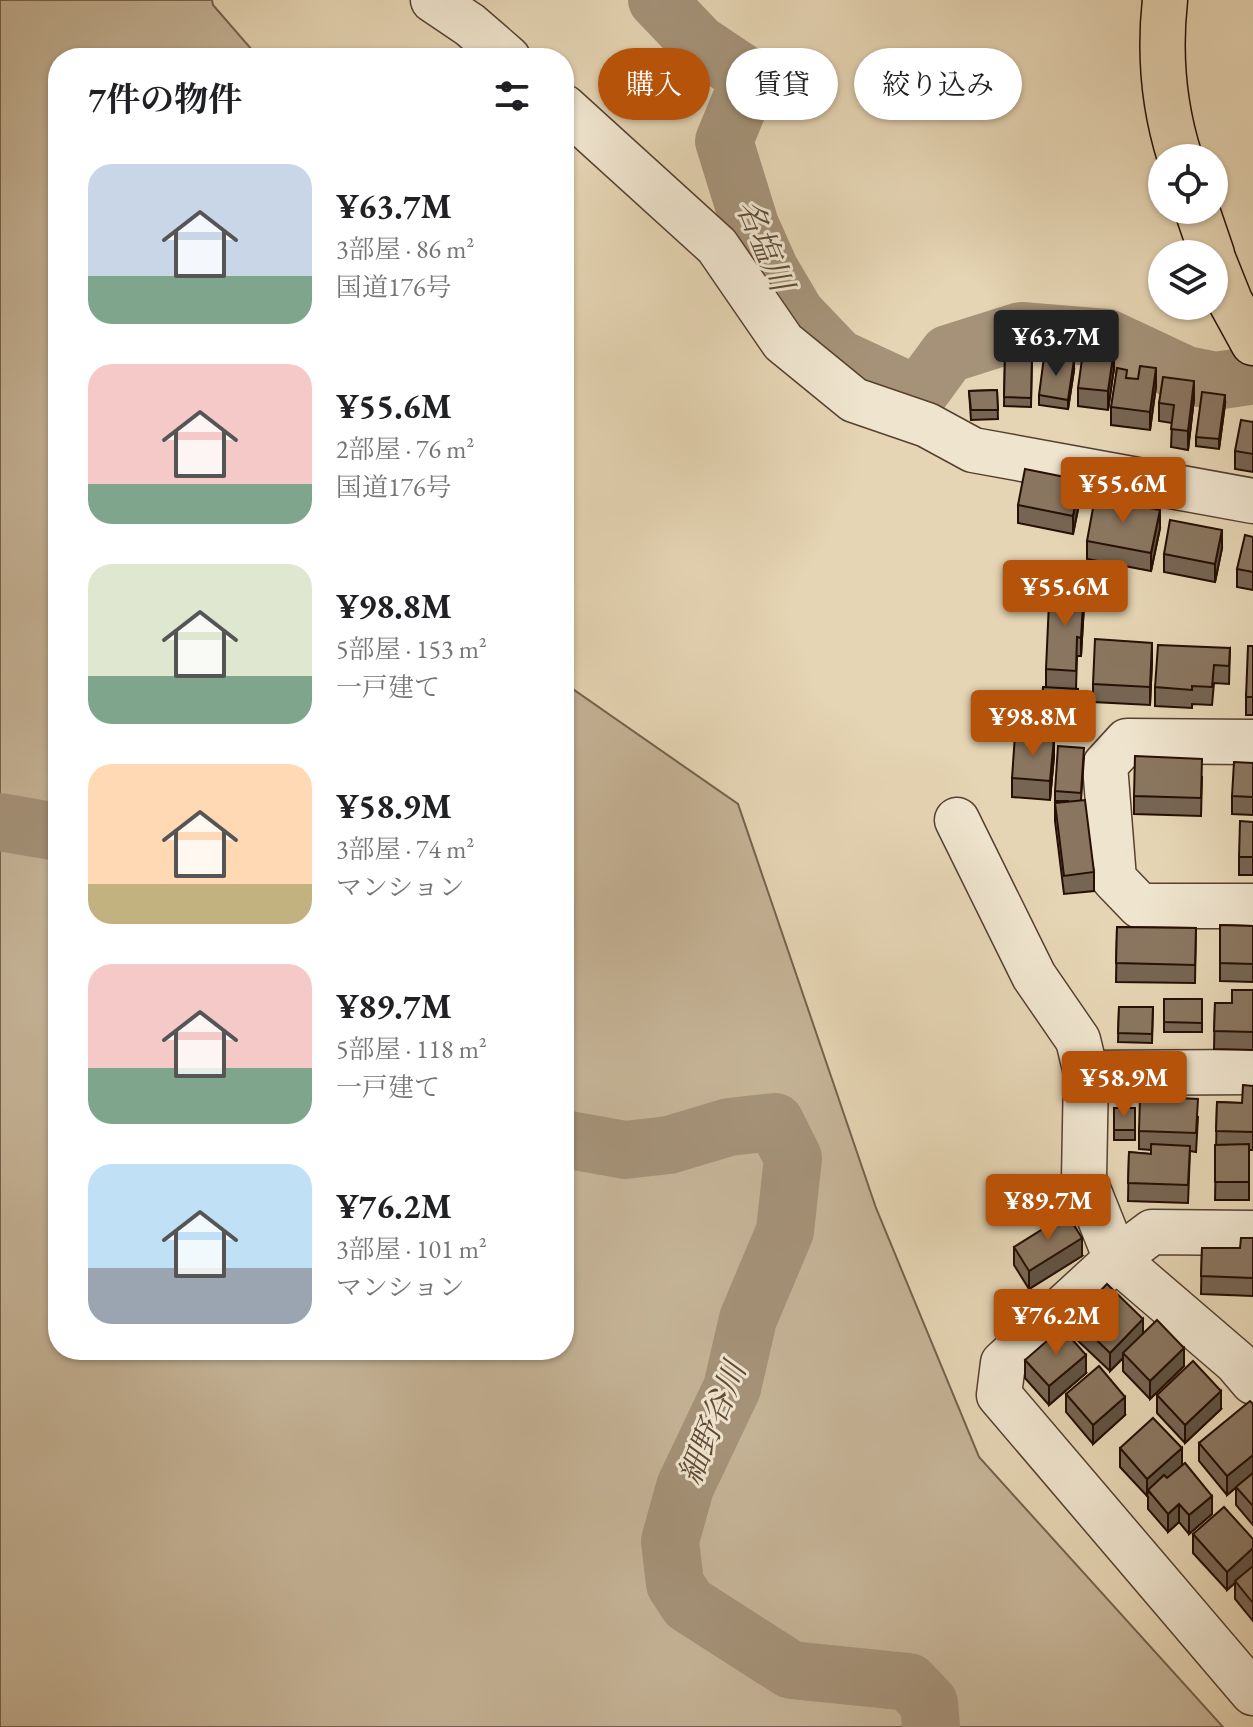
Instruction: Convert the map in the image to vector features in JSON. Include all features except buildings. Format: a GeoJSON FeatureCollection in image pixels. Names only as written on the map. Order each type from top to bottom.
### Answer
{"type":"FeatureCollection","features":[{"type":"Feature","properties":{"kind":"highway"},"geometry":{"type":"LineString","coordinates":[[1165,0],[1161,35],[1162,72],[1175,144]]}},
{"type":"Feature","properties":{"kind":"highway"},"geometry":{"type":"LineString","coordinates":[[1228,296],[1253,343]]}},
{"type":"Feature","properties":{"kind":"street"},"geometry":{"type":"LineString","coordinates":[[433,0],[496,48]]}},
{"type":"Feature","properties":{"kind":"street"},"geometry":{"type":"LineString","coordinates":[[574,116],[717,246],[783,342],[854,400],[927,425],[973,450],[1253,501]]}},
{"type":"Feature","properties":{"kind":"street"},"geometry":{"type":"LineString","coordinates":[[1253,742],[1127,741],[1105,765],[1114,879],[1140,906],[1253,906]]}},
{"type":"Feature","properties":{"kind":"street"},"geometry":{"type":"LineString","coordinates":[[957,820],[1034,976],[1078,1040],[1086,1073],[1084,1179],[1116,1259],[1236,1362],[1253,1382]]}},
{"type":"Feature","properties":{"kind":"street"},"geometry":{"type":"LineString","coordinates":[[1086,1073],[1253,1072]]}},
{"type":"Feature","properties":{"kind":"street"},"geometry":{"type":"LineString","coordinates":[[1253,1233],[1152,1232],[1116,1259],[1003,1363],[999,1395],[1253,1693]]}},
{"type":"Feature","properties":{"kind":"shaded area"},"geometry":{"type":"Polygon","coordinates":[[[0,0],[212,0],[250,48],[48,48],[48,1360],[574,1360],[574,690],[738,804],[876,1208],[979,1457],[1223,1727],[0,1727],[0,0]]]}},
{"type":"Feature","properties":{"kind":"waterway","name":"名塩川"},"geometry":{"type":"LineString","coordinates":[[657,0],[699,44],[750,78],[724,141],[750,225],[770,270],[796,314],[838,358],[918,395],[948,354],[1021,331],[1107,338],[1186,375],[1215,381],[1249,376]]}},
{"type":"Feature","properties":{"kind":"waterway","name":"細野谷川"},"geometry":{"type":"LineString","coordinates":[[0,822],[48,830]]}},
{"type":"Feature","properties":{"kind":"waterway","name":"細野谷川"},"geometry":{"type":"LineString","coordinates":[[574,1141],[625,1150],[669,1145],[729,1127],[775,1122],[793,1158],[785,1231],[748,1319],[732,1388],[685,1487],[670,1541],[675,1584],[688,1604],[791,1670],[909,1682],[929,1703],[931,1727]]}}]}
